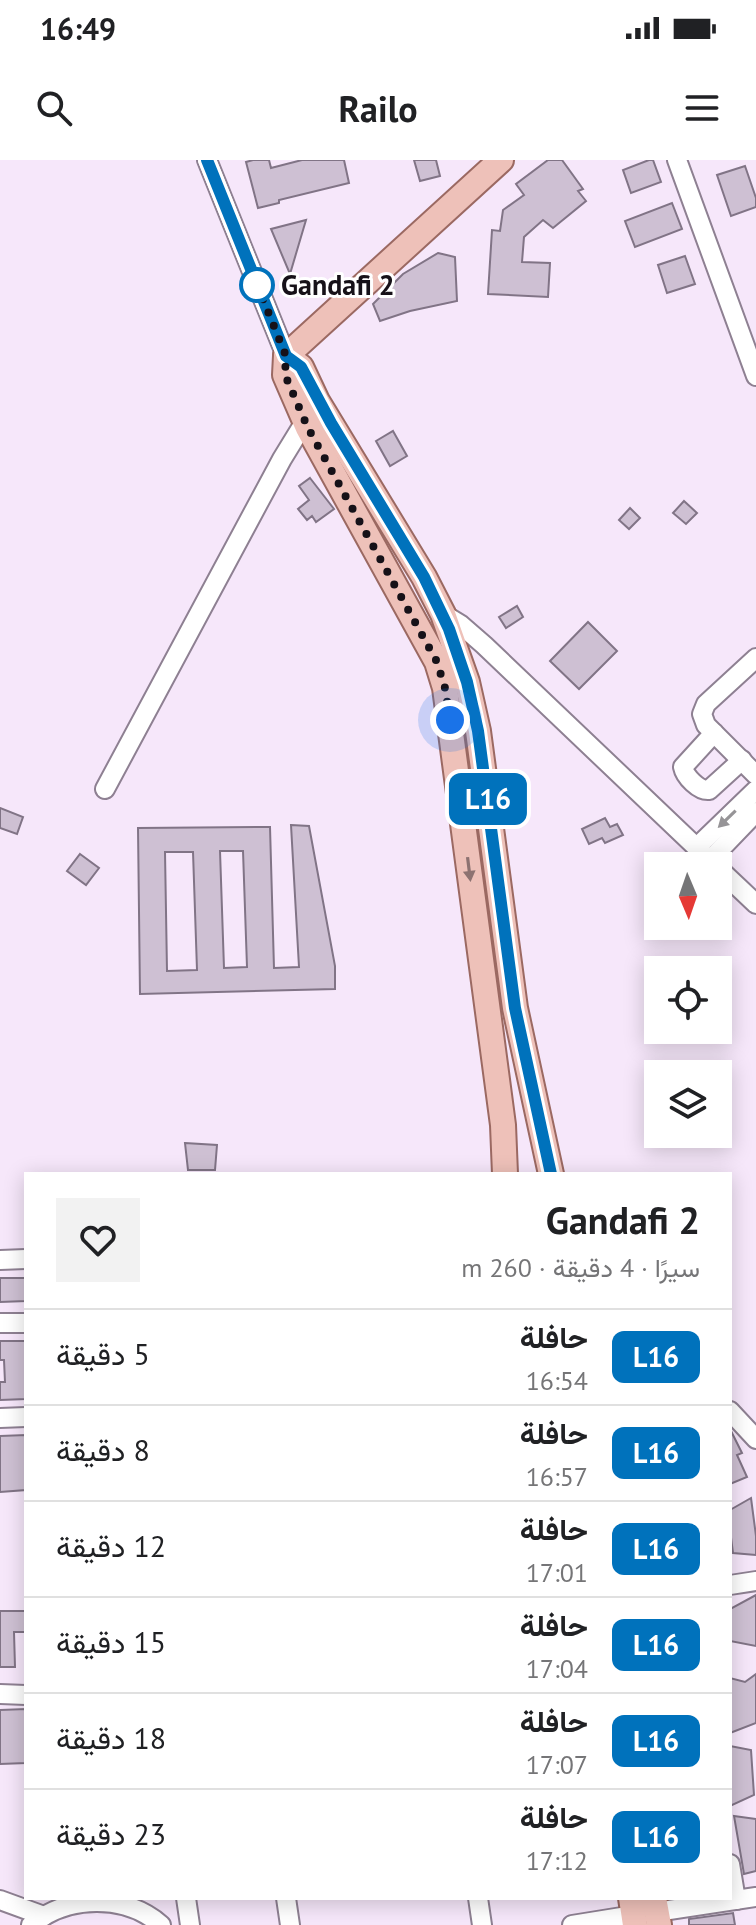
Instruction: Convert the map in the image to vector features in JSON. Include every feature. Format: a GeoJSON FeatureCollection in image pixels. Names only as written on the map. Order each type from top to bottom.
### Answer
{"type":"FeatureCollection","features":[{"type":"Feature","properties":{"kind":"main road"},"geometry":{"type":"LineString","coordinates":[[493,164],[286,356],[285,375],[308,428],[437,662],[445,688],[504,1140],[505,1172]]}},
{"type":"Feature","properties":{"kind":"main road"},"geometry":{"type":"LineString","coordinates":[[286,356],[301,367],[317,401],[424,577],[443,614],[467,682],[478,731],[515,1008],[551,1172]]}},
{"type":"Feature","properties":{"kind":"main road"},"geometry":{"type":"LineString","coordinates":[[504,1140],[513,1131],[541,1130]]}},
{"type":"Feature","properties":{"kind":"street"},"geometry":{"type":"LineString","coordinates":[[207,160],[286,356]]}},
{"type":"Feature","properties":{"kind":"street"},"geometry":{"type":"LineString","coordinates":[[677,160],[756,376]]}},
{"type":"Feature","properties":{"kind":"street"},"geometry":{"type":"LineString","coordinates":[[105,789],[282,459],[301,428],[308,428],[317,401]]}},
{"type":"Feature","properties":{"kind":"street"},"geometry":{"type":"LineString","coordinates":[[443,614],[484,645],[702,852]]}},
{"type":"Feature","properties":{"kind":"street"},"geometry":{"type":"LineString","coordinates":[[756,658],[703,708],[703,720],[756,775]]}},
{"type":"Feature","properties":{"kind":"street"},"geometry":{"type":"LineString","coordinates":[[714,733],[683,767],[701,789],[709,790],[742,760]]}},
{"type":"Feature","properties":{"kind":"street"},"geometry":{"type":"LineString","coordinates":[[715,852],[756,790]]}},
{"type":"Feature","properties":{"kind":"street"},"geometry":{"type":"LineString","coordinates":[[718,852],[756,812]]}},
{"type":"Feature","properties":{"kind":"street"},"geometry":{"type":"LineString","coordinates":[[733,883],[756,880]]}},
{"type":"Feature","properties":{"kind":"street"},"geometry":{"type":"LineString","coordinates":[[733,883],[756,904]]}},
{"type":"Feature","properties":{"kind":"street"},"geometry":{"type":"LineString","coordinates":[[0,1260],[24,1259]]}},
{"type":"Feature","properties":{"kind":"street"},"geometry":{"type":"LineString","coordinates":[[0,1323],[24,1323]]}},
{"type":"Feature","properties":{"kind":"street"},"geometry":{"type":"LineString","coordinates":[[732,1413],[756,1439]]}},
{"type":"Feature","properties":{"kind":"street"},"geometry":{"type":"LineString","coordinates":[[0,1418],[24,1417]]}},
{"type":"Feature","properties":{"kind":"street"},"geometry":{"type":"LineString","coordinates":[[732,1585],[756,1581]]}},
{"type":"Feature","properties":{"kind":"street"},"geometry":{"type":"LineString","coordinates":[[0,1694],[24,1695]]}},
{"type":"Feature","properties":{"kind":"street"},"geometry":{"type":"LineString","coordinates":[[732,1876],[736,1900]]}},
{"type":"Feature","properties":{"kind":"street"},"geometry":{"type":"LineString","coordinates":[[572,1925],[756,1897]]}},
{"type":"Feature","properties":{"kind":"street"},"geometry":{"type":"LineString","coordinates":[[0,1900],[38,1920],[74,1904],[97,1901],[136,1904],[161,1925]]}},
{"type":"Feature","properties":{"kind":"street"},"geometry":{"type":"LineString","coordinates":[[186,1900],[190,1925]]}},
{"type":"Feature","properties":{"kind":"street"},"geometry":{"type":"LineString","coordinates":[[286,1900],[290,1925]]}},
{"type":"Feature","properties":{"kind":"street"},"geometry":{"type":"LineString","coordinates":[[478,1900],[482,1925]]}},
{"type":"Feature","properties":{"kind":"building"},"geometry":{"type":"Polygon","coordinates":[[[269,160],[271,168],[302,160],[344,160],[349,183],[258,208],[246,162],[269,160]]]}},
{"type":"Feature","properties":{"kind":"building"},"geometry":{"type":"Polygon","coordinates":[[[414,160],[436,160],[440,176],[420,181],[414,160]]]}},
{"type":"Feature","properties":{"kind":"building"},"geometry":{"type":"Polygon","coordinates":[[[548,160],[562,160],[583,189],[578,191],[586,201],[553,228],[543,220],[524,237],[522,262],[550,263],[548,297],[488,294],[492,230],[500,231],[503,210],[524,195],[516,184],[548,160]]]}},
{"type":"Feature","properties":{"kind":"building"},"geometry":{"type":"Polygon","coordinates":[[[653,160],[661,182],[631,193],[623,170],[653,160]]]}},
{"type":"Feature","properties":{"kind":"building"},"geometry":{"type":"Polygon","coordinates":[[[745,166],[756,207],[731,216],[717,175],[745,166]]]}},
{"type":"Feature","properties":{"kind":"building"},"geometry":{"type":"Polygon","coordinates":[[[672,203],[682,229],[635,247],[625,221],[672,203]]]}},
{"type":"Feature","properties":{"kind":"building"},"geometry":{"type":"Polygon","coordinates":[[[306,220],[290,274],[271,229],[306,220]]]}},
{"type":"Feature","properties":{"kind":"building"},"geometry":{"type":"Polygon","coordinates":[[[438,253],[455,257],[457,301],[380,321],[373,304],[403,274],[438,253]]]}},
{"type":"Feature","properties":{"kind":"building"},"geometry":{"type":"Polygon","coordinates":[[[685,256],[695,284],[667,293],[658,265],[685,256]]]}},
{"type":"Feature","properties":{"kind":"building"},"geometry":{"type":"Polygon","coordinates":[[[393,431],[407,456],[390,466],[376,441],[393,431]]]}},
{"type":"Feature","properties":{"kind":"building"},"geometry":{"type":"Polygon","coordinates":[[[310,478],[334,509],[316,522],[312,516],[307,520],[298,509],[309,500],[299,486],[310,478]]]}},
{"type":"Feature","properties":{"kind":"building"},"geometry":{"type":"Polygon","coordinates":[[[684,501],[697,513],[686,524],[673,513],[684,501]]]}},
{"type":"Feature","properties":{"kind":"building"},"geometry":{"type":"Polygon","coordinates":[[[630,508],[640,518],[629,529],[619,520],[630,508]]]}},
{"type":"Feature","properties":{"kind":"building"},"geometry":{"type":"Polygon","coordinates":[[[517,606],[523,617],[506,628],[499,617],[517,606]]]}},
{"type":"Feature","properties":{"kind":"building"},"geometry":{"type":"Polygon","coordinates":[[[588,622],[617,651],[579,689],[550,661],[588,622]]]}},
{"type":"Feature","properties":{"kind":"building"},"geometry":{"type":"Polygon","coordinates":[[[0,808],[23,817],[17,834],[0,828],[0,808]]]}},
{"type":"Feature","properties":{"kind":"building"},"geometry":{"type":"Polygon","coordinates":[[[605,818],[610,827],[617,824],[623,835],[605,843],[602,838],[589,844],[582,829],[605,818]]]}},
{"type":"Feature","properties":{"kind":"building"},"geometry":{"type":"Polygon","coordinates":[[[291,825],[309,826],[335,966],[335,989],[140,994],[138,828],[270,827],[274,968],[299,967],[291,825]],[[220,851],[224,968],[247,967],[243,851],[220,851]],[[165,852],[167,971],[197,970],[193,852],[165,852]]]}},
{"type":"Feature","properties":{"kind":"building"},"geometry":{"type":"Polygon","coordinates":[[[80,854],[99,868],[86,885],[67,871],[80,854]]]}},
{"type":"Feature","properties":{"kind":"building"},"geometry":{"type":"Polygon","coordinates":[[[185,1143],[217,1145],[215,1170],[188,1170],[185,1143]]]}},
{"type":"Feature","properties":{"kind":"building"},"geometry":{"type":"Polygon","coordinates":[[[0,1278],[24,1278],[24,1301],[0,1302],[0,1278]]]}},
{"type":"Feature","properties":{"kind":"building"},"geometry":{"type":"Polygon","coordinates":[[[0,1341],[24,1341],[24,1399],[0,1400],[0,1382],[5,1382],[4,1360],[0,1360],[0,1341]]]}},
{"type":"Feature","properties":{"kind":"building"},"geometry":{"type":"Polygon","coordinates":[[[732,1433],[742,1453],[737,1455],[747,1477],[732,1483],[732,1433]]]}},
{"type":"Feature","properties":{"kind":"building"},"geometry":{"type":"Polygon","coordinates":[[[24,1435],[24,1490],[0,1492],[0,1436],[24,1435]]]}},
{"type":"Feature","properties":{"kind":"building"},"geometry":{"type":"Polygon","coordinates":[[[751,1498],[756,1555],[733,1553],[732,1509],[751,1498]]]}},
{"type":"Feature","properties":{"kind":"building"},"geometry":{"type":"Polygon","coordinates":[[[756,1595],[756,1646],[732,1641],[732,1608],[756,1595]]]}},
{"type":"Feature","properties":{"kind":"building"},"geometry":{"type":"Polygon","coordinates":[[[0,1611],[24,1611],[24,1632],[14,1632],[15,1667],[0,1667],[0,1611]]]}},
{"type":"Feature","properties":{"kind":"building"},"geometry":{"type":"Polygon","coordinates":[[[756,1674],[756,1723],[732,1732],[732,1679],[745,1682],[756,1674]]]}},
{"type":"Feature","properties":{"kind":"building"},"geometry":{"type":"Polygon","coordinates":[[[24,1709],[24,1763],[0,1764],[0,1710],[24,1709]]]}},
{"type":"Feature","properties":{"kind":"building"},"geometry":{"type":"Polygon","coordinates":[[[732,1746],[751,1750],[754,1795],[732,1805],[732,1746]]]}},
{"type":"Feature","properties":{"kind":"building"},"geometry":{"type":"Polygon","coordinates":[[[734,1816],[756,1819],[756,1871],[744,1874],[734,1816]]]}},
{"type":"Feature","properties":{"kind":"building"},"geometry":{"type":"Polygon","coordinates":[[[733,1913],[735,1925],[689,1925],[689,1919],[733,1913]]]}},
{"type":"Feature","properties":{"kind":"bus line","name":"L16"},"geometry":{"type":"LineString","coordinates":[[207,160],[286,356],[301,367],[317,401],[424,577],[443,614],[467,682],[478,731],[515,1008],[551,1172]]}},
{"type":"Feature","properties":{"kind":"place","name":"Gandafi 2"},"geometry":{"type":"Point","coordinates":[257,285]}},
{"type":"Feature","properties":{"kind":"route"},"geometry":{"type":"LineString","coordinates":[[257,285],[252,272],[286,356],[285,375],[308,428],[437,662],[450,720]]}}]}
